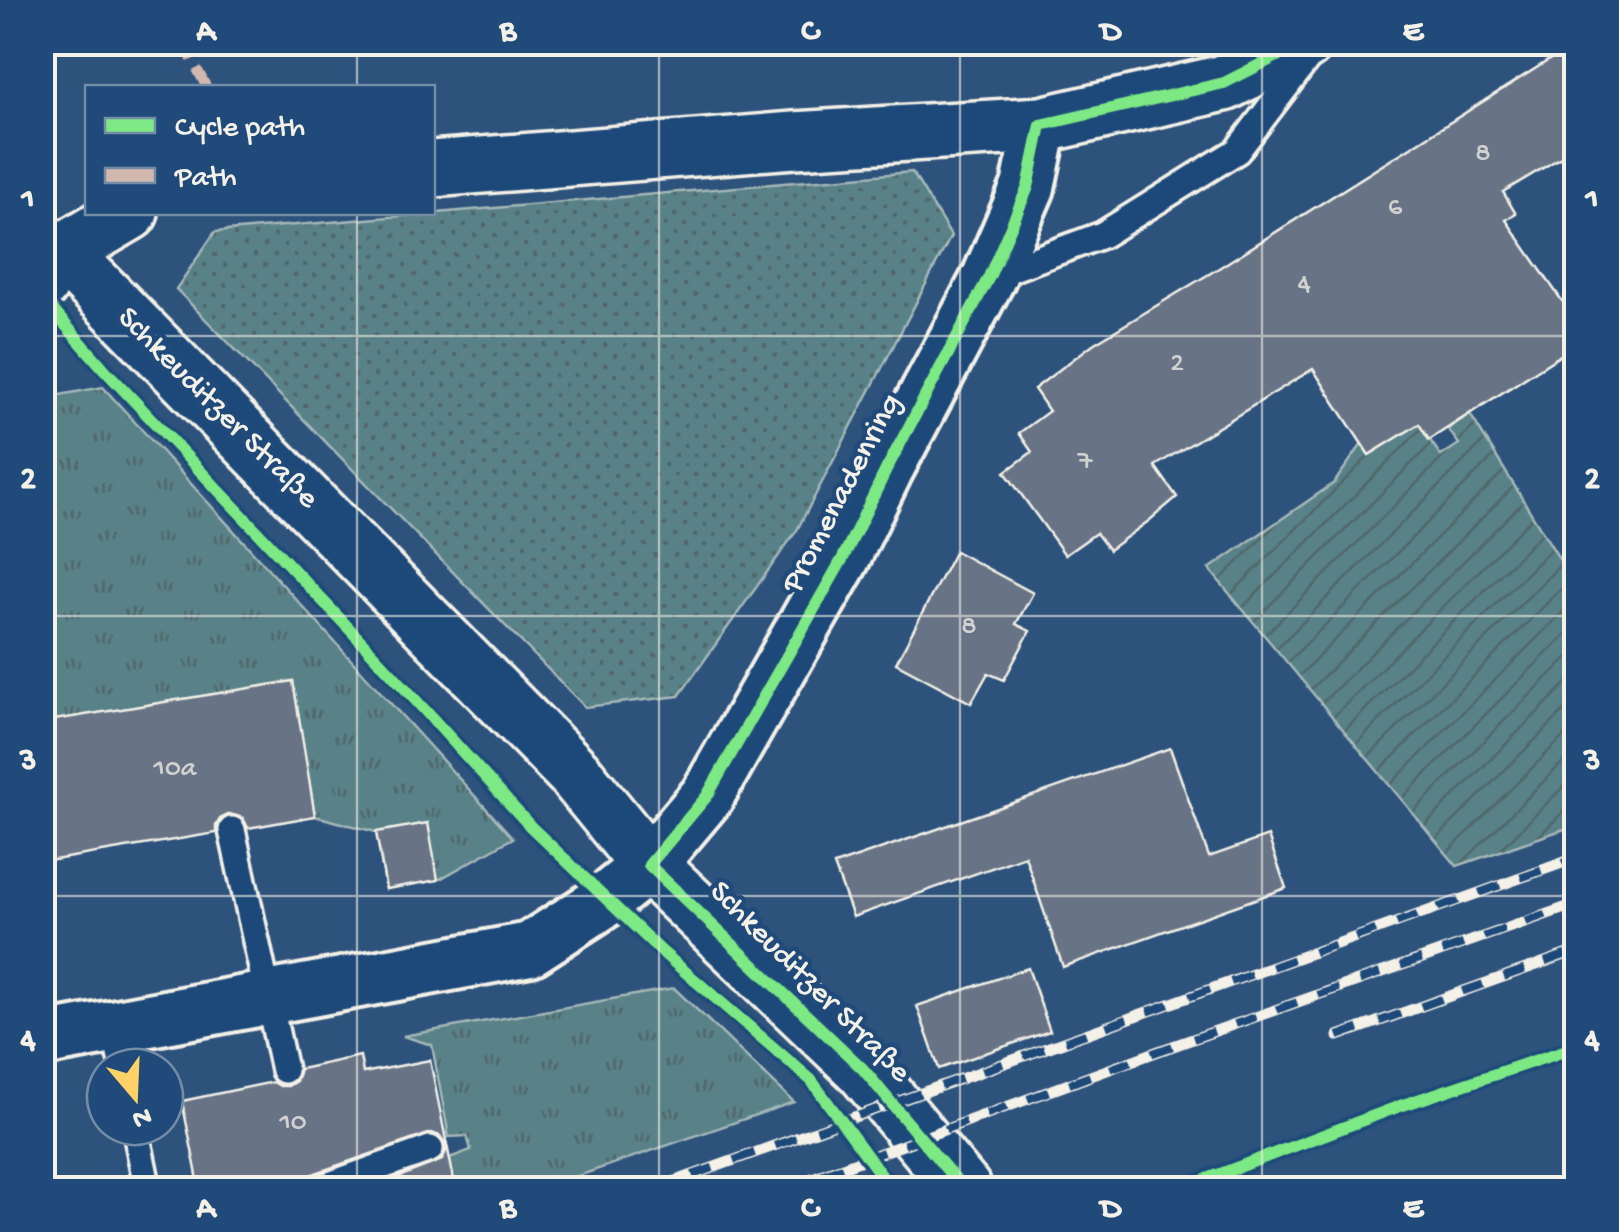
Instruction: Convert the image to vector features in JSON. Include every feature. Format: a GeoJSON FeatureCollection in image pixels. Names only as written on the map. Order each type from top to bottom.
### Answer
{"type":"FeatureCollection","features":[{"type":"Feature","properties":{"kind":"main road"},"geometry":{"type":"LineString","coordinates":[[435,168],[1041,125],[1224,83],[1305,42]]}},
{"type":"Feature","properties":{"kind":"main road"},"geometry":{"type":"LineString","coordinates":[[49,259],[125,215]]}},
{"type":"Feature","properties":{"kind":"main road","name":"Schkeuditzer Straße"},"geometry":{"type":"LineString","coordinates":[[49,259],[574,773],[649,865],[863,1069],[964,1190]]}},
{"type":"Feature","properties":{"kind":"street","name":"Promenadenring"},"geometry":{"type":"LineString","coordinates":[[42,1040],[118,1047],[268,997],[530,949],[606,900],[649,865],[707,796],[843,558],[989,277],[1028,187],[1041,125]]}},
{"type":"Feature","properties":{"kind":"lane"},"geometry":{"type":"LineString","coordinates":[[989,277],[1102,235],[1237,151],[1320,42]]}},
{"type":"Feature","properties":{"kind":"lane"},"geometry":{"type":"LineString","coordinates":[[232,830],[284,1070]]}},
{"type":"Feature","properties":{"kind":"lane"},"geometry":{"type":"LineString","coordinates":[[139,1147],[148,1190]]}},
{"type":"Feature","properties":{"kind":"lane"},"geometry":{"type":"LineString","coordinates":[[315,1190],[430,1149]]}},
{"type":"Feature","properties":{"kind":"green space"},"geometry":{"type":"Polygon","coordinates":[[[912,172],[951,236],[797,530],[679,696],[585,707],[176,289],[215,232],[912,172]]]}},
{"type":"Feature","properties":{"kind":"green space"},"geometry":{"type":"Polygon","coordinates":[[[103,387],[513,838],[438,880],[386,889],[376,832],[315,816],[293,681],[43,722],[43,398],[103,387]]]}},
{"type":"Feature","properties":{"kind":"green space"},"geometry":{"type":"Polygon","coordinates":[[[1470,414],[1576,586],[1576,825],[1457,866],[1209,569],[1334,483],[1362,444],[1369,455],[1419,424],[1441,456],[1459,444],[1448,429],[1470,414]]]}},
{"type":"Feature","properties":{"kind":"green space"},"geometry":{"type":"Polygon","coordinates":[[[674,988],[794,1102],[540,1189],[426,1189],[420,1169],[471,1150],[467,1136],[449,1137],[432,1045],[403,1036],[674,988]]]}},
{"type":"Feature","properties":{"kind":"building"},"geometry":{"type":"Polygon","coordinates":[[[1576,43],[1576,148],[1503,192],[1516,214],[1506,220],[1576,321],[1576,345],[1429,440],[1419,424],[1369,455],[1313,369],[1155,466],[1177,497],[1150,520],[1109,550],[1096,533],[1065,555],[1005,472],[1032,452],[1019,433],[1049,411],[1034,389],[1093,344],[1576,43]]]}},
{"type":"Feature","properties":{"kind":"building"},"geometry":{"type":"Polygon","coordinates":[[[955,551],[1033,593],[1016,624],[1030,631],[1004,680],[988,673],[971,703],[896,663],[955,551]]]}},
{"type":"Feature","properties":{"kind":"building"},"geometry":{"type":"Polygon","coordinates":[[[293,681],[315,816],[248,828],[243,818],[230,814],[220,819],[216,833],[42,862],[42,722],[293,681]]]}},
{"type":"Feature","properties":{"kind":"building"},"geometry":{"type":"Polygon","coordinates":[[[1170,748],[1209,857],[1268,836],[1286,888],[1063,967],[1025,856],[853,917],[834,865],[1170,748]]]}},
{"type":"Feature","properties":{"kind":"building"},"geometry":{"type":"Polygon","coordinates":[[[428,823],[438,880],[386,889],[376,832],[428,823]]]}},
{"type":"Feature","properties":{"kind":"building"},"geometry":{"type":"Polygon","coordinates":[[[1028,968],[1050,1031],[939,1069],[917,1006],[1028,968]]]}},
{"type":"Feature","properties":{"kind":"building"},"geometry":{"type":"Polygon","coordinates":[[[360,1056],[363,1073],[430,1060],[456,1190],[365,1190],[442,1160],[445,1143],[432,1133],[310,1175],[302,1180],[299,1190],[200,1190],[185,1100],[273,1082],[288,1086],[296,1081],[300,1069],[360,1056]]]}},
{"type":"Feature","properties":{"kind":"railway"},"geometry":{"type":"LineString","coordinates":[[651,1190],[1576,858]]}},
{"type":"Feature","properties":{"kind":"railway"},"geometry":{"type":"LineString","coordinates":[[780,1190],[1576,904]]}},
{"type":"Feature","properties":{"kind":"railway"},"geometry":{"type":"LineString","coordinates":[[1338,1036],[1576,951]]}},
{"type":"Feature","properties":{"kind":"marked path"},"geometry":{"type":"LineString","coordinates":[[183,42],[205,85]]}},
{"type":"Feature","properties":{"kind":"cycle path"},"geometry":{"type":"LineString","coordinates":[[964,1190],[863,1069],[649,865],[707,796],[843,558],[989,277],[1028,187],[1041,125],[1224,83],[1305,42]]}},
{"type":"Feature","properties":{"kind":"cycle path"},"geometry":{"type":"LineString","coordinates":[[42,298],[531,827],[661,951],[811,1080],[892,1190]]}},
{"type":"Feature","properties":{"kind":"cycle path"},"geometry":{"type":"LineString","coordinates":[[1178,1190],[1400,1106],[1576,1047]]}}]}
